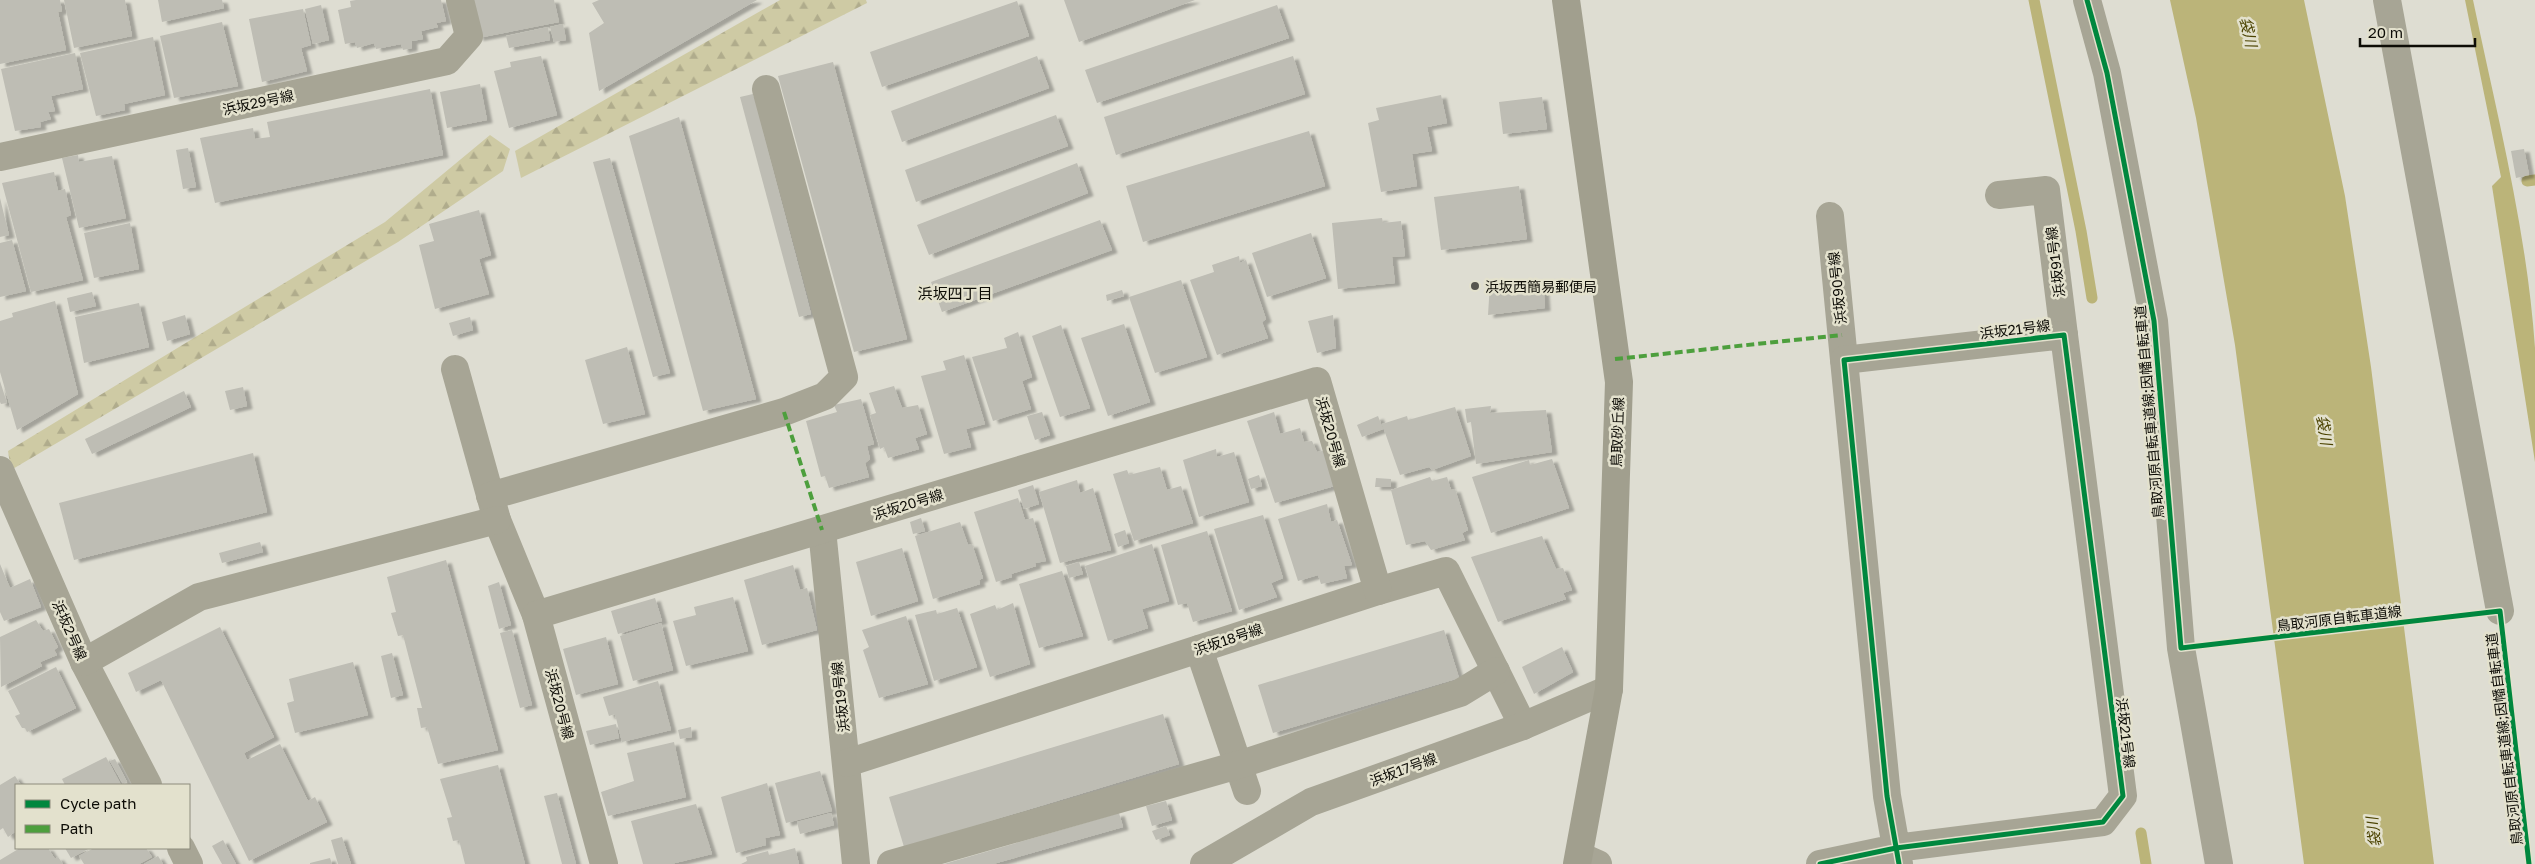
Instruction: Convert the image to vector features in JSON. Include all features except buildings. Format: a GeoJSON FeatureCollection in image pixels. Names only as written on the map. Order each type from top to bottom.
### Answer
{"type":"FeatureCollection","features":[{"type":"Feature","properties":{"kind":"main road","name":"鳥取砂丘線"},"geometry":{"type":"LineString","coordinates":[[1566,0],[1619,382],[1610,689],[1585,861]]}},
{"type":"Feature","properties":{"kind":"street","name":"浜坂29号線"},"geometry":{"type":"LineString","coordinates":[[0,157],[447,61],[469,36],[460,0]]}},
{"type":"Feature","properties":{"kind":"street","name":"鳥取河原自転車道線;因幡自転車道"},"geometry":{"type":"LineString","coordinates":[[2087,0],[2107,73],[2154,321],[2181,648],[2219,864]]}},
{"type":"Feature","properties":{"kind":"street"},"geometry":{"type":"LineString","coordinates":[[2387,0],[2500,611]]}},
{"type":"Feature","properties":{"kind":"street"},"geometry":{"type":"LineString","coordinates":[[84,662],[199,597],[494,508],[784,412],[824,396],[844,377],[766,89]]}},
{"type":"Feature","properties":{"kind":"street","name":"浜坂91号線"},"geometry":{"type":"LineString","coordinates":[[1999,194],[2046,190],[2064,335]]}},
{"type":"Feature","properties":{"kind":"street","name":"浜坂90号線"},"geometry":{"type":"LineString","coordinates":[[1830,216],[1844,360]]}},
{"type":"Feature","properties":{"kind":"street","name":"浜坂21号線"},"geometry":{"type":"LineString","coordinates":[[1820,864],[1897,856],[2102,822],[2123,796],[2064,335],[1844,360]]}},
{"type":"Feature","properties":{"kind":"street"},"geometry":{"type":"LineString","coordinates":[[1844,360],[1887,796],[1897,856]]}},
{"type":"Feature","properties":{"kind":"street"},"geometry":{"type":"LineString","coordinates":[[455,369],[494,508],[536,615]]}},
{"type":"Feature","properties":{"kind":"street","name":"浜坂20号線"},"geometry":{"type":"LineString","coordinates":[[604,864],[536,615],[1317,381],[1378,591]]}},
{"type":"Feature","properties":{"kind":"street","name":"浜坂2号線"},"geometry":{"type":"LineString","coordinates":[[0,470],[84,662],[147,784]]}},
{"type":"Feature","properties":{"kind":"street","name":"浜坂19号線"},"geometry":{"type":"LineString","coordinates":[[822,530],[856,864]]}},
{"type":"Feature","properties":{"kind":"street","name":"浜坂18号線"},"geometry":{"type":"LineString","coordinates":[[847,763],[1378,591],[1446,571],[1523,726]]}},
{"type":"Feature","properties":{"kind":"street"},"geometry":{"type":"LineString","coordinates":[[1199,649],[1247,791]]}},
{"type":"Feature","properties":{"kind":"street"},"geometry":{"type":"LineString","coordinates":[[891,864],[1238,765],[1460,693],[1496,671]]}},
{"type":"Feature","properties":{"kind":"street","name":"浜坂17号線"},"geometry":{"type":"LineString","coordinates":[[1204,864],[1312,802],[1523,726],[1610,689]]}},
{"type":"Feature","properties":{"kind":"street"},"geometry":{"type":"LineString","coordinates":[[182,849],[189,864]]}},
{"type":"Feature","properties":{"kind":"green space"},"geometry":{"type":"Polygon","coordinates":[[[780,0],[866,0],[867,3],[521,178],[515,151],[780,0]]]}},
{"type":"Feature","properties":{"kind":"green space"},"geometry":{"type":"Polygon","coordinates":[[[490,135],[510,149],[503,171],[398,242],[11,470],[8,451],[385,222],[490,135]]]}},
{"type":"Feature","properties":{"kind":"water","name":"袋川"},"geometry":{"type":"Polygon","coordinates":[[[2170,0],[2304,0],[2345,196],[2371,367],[2434,864],[2304,864],[2235,345],[2196,118],[2170,0]]]}},
{"type":"Feature","properties":{"kind":"water"},"geometry":{"type":"Polygon","coordinates":[[[2465,0],[2473,0],[2510,173],[2525,260],[2535,348],[2535,462],[2492,186],[2501,177],[2465,0]]]}},
{"type":"Feature","properties":{"kind":"waterway"},"geometry":{"type":"LineString","coordinates":[[2034,0],[2081,231],[2092,298]]}},
{"type":"Feature","properties":{"kind":"waterway"},"geometry":{"type":"LineString","coordinates":[[2527,181],[2535,180]]}},
{"type":"Feature","properties":{"kind":"waterway"},"geometry":{"type":"LineString","coordinates":[[2141,833],[2146,864]]}},
{"type":"Feature","properties":{"kind":"marked path"},"geometry":{"type":"LineString","coordinates":[[1615,359],[1842,335]]}},
{"type":"Feature","properties":{"kind":"marked path"},"geometry":{"type":"LineString","coordinates":[[784,412],[822,530]]}},
{"type":"Feature","properties":{"kind":"cycle path","name":"鳥取河原自転車道線"},"geometry":{"type":"LineString","coordinates":[[2087,0],[2107,73],[2154,321],[2181,648],[2500,611],[2529,864]]}},
{"type":"Feature","properties":{"kind":"cycle path"},"geometry":{"type":"LineString","coordinates":[[1820,864],[1896,848],[2103,822],[2123,796],[2064,335],[1844,360],[1887,796],[1899,864]]}},
{"type":"Feature","properties":{"kind":"place","name":"浜坂西簡易郵便局"},"geometry":{"type":"Point","coordinates":[1475,286]}},
{"type":"Feature","properties":{"kind":"district","name":"浜坂四丁目"},"geometry":{"type":"Point","coordinates":[955,293]}}]}
